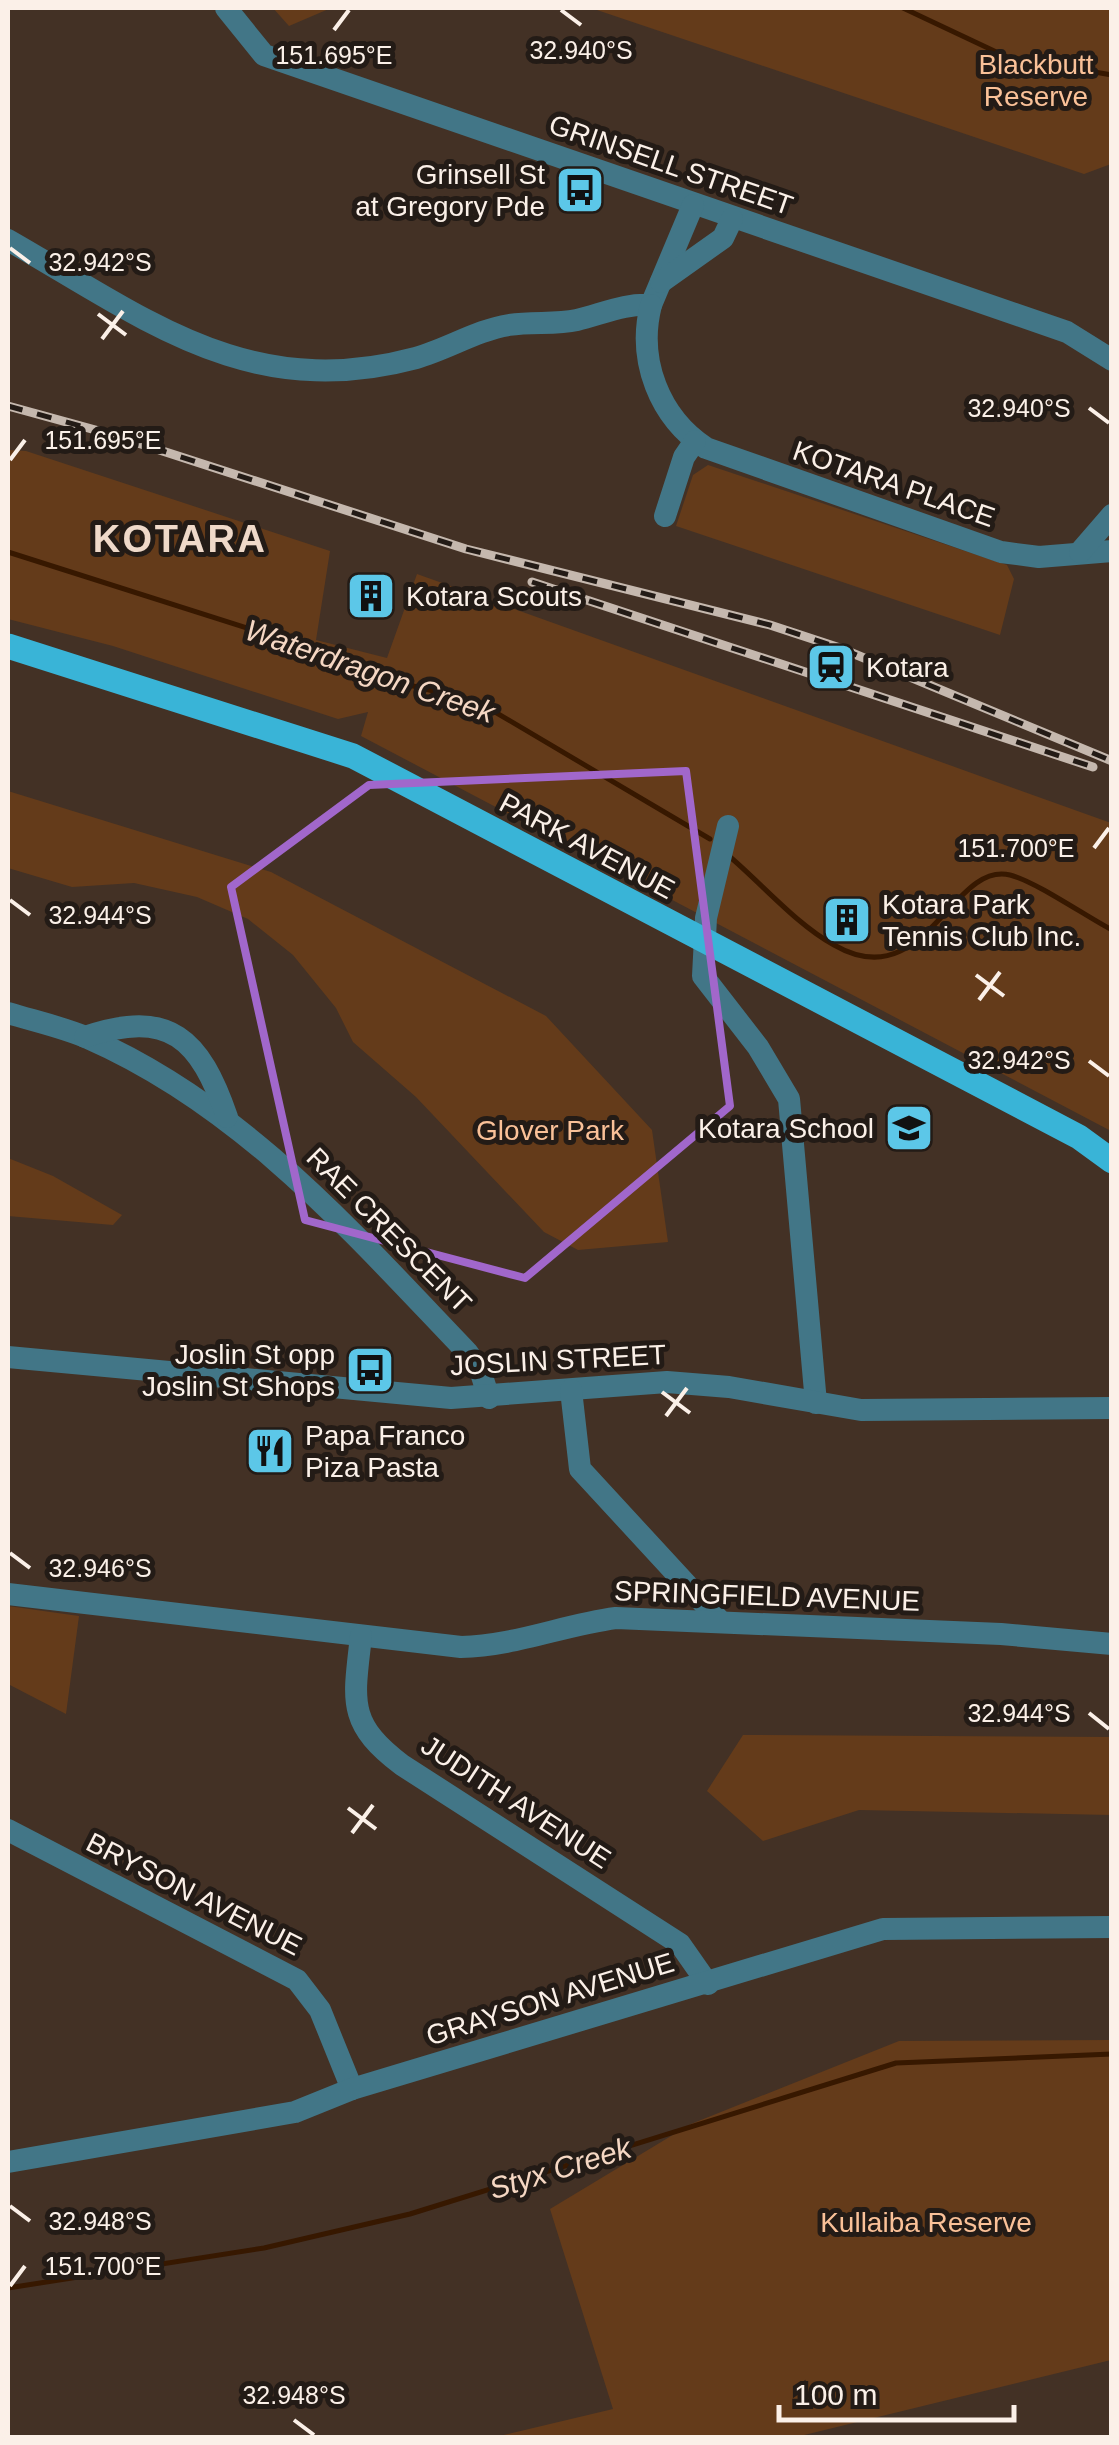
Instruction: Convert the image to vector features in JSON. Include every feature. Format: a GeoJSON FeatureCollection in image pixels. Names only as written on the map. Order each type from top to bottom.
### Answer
{"type":"FeatureCollection","features":[{"type":"Feature","properties":{"kind":"main road","name":"PARK AVENUE"},"geometry":{"type":"LineString","coordinates":[[8,646],[353,756],[1079,1137],[1112,1160]]}},
{"type":"Feature","properties":{"kind":"street","name":"GRINSELL STREET"},"geometry":{"type":"LineString","coordinates":[[226,8],[264,55],[1068,332],[1112,360]]}},
{"type":"Feature","properties":{"kind":"street"},"geometry":{"type":"LineString","coordinates":[[8,240],[217,356],[270,367],[358,370],[420,357],[509,325],[573,321],[633,305],[651,305],[692,205]]}},
{"type":"Feature","properties":{"kind":"street"},"geometry":{"type":"LineString","coordinates":[[662,282],[723,238],[732,219]]}},
{"type":"Feature","properties":{"kind":"street","name":"KOTARA PLACE"},"geometry":{"type":"LineString","coordinates":[[651,305],[647,342],[652,375],[670,416],[695,442],[720,456],[1001,552],[1039,558],[1112,552]]}},
{"type":"Feature","properties":{"kind":"street"},"geometry":{"type":"LineString","coordinates":[[666,516],[684,457],[695,442]]}},
{"type":"Feature","properties":{"kind":"street"},"geometry":{"type":"LineString","coordinates":[[1080,552],[1112,515]]}},
{"type":"Feature","properties":{"kind":"street"},"geometry":{"type":"LineString","coordinates":[[728,826],[704,942],[703,976],[758,1046],[789,1099],[816,1403]]}},
{"type":"Feature","properties":{"kind":"street","name":"RAE CRESCENT"},"geometry":{"type":"LineString","coordinates":[[8,1013],[85,1037],[160,1074],[228,1118],[328,1206],[467,1352],[480,1370],[489,1398]]}},
{"type":"Feature","properties":{"kind":"street","name":"RAE CRESCENT"},"geometry":{"type":"LineString","coordinates":[[85,1037],[127,1023],[180,1036],[211,1070],[228,1118]]}},
{"type":"Feature","properties":{"kind":"street","name":"JOSLIN STREET"},"geometry":{"type":"LineString","coordinates":[[8,1358],[451,1398],[698,1384],[861,1410],[1112,1408]]}},
{"type":"Feature","properties":{"kind":"street"},"geometry":{"type":"LineString","coordinates":[[571,1390],[580,1470],[721,1622]]}},
{"type":"Feature","properties":{"kind":"street","name":"SPRINGFIELD AVENUE"},"geometry":{"type":"LineString","coordinates":[[8,1594],[361,1636],[492,1646],[572,1624],[616,1618],[1112,1644]]}},
{"type":"Feature","properties":{"kind":"street","name":"JUDITH AVENUE"},"geometry":{"type":"LineString","coordinates":[[361,1636],[354,1698],[357,1716],[370,1738],[402,1765],[680,1944],[708,1984]]}},
{"type":"Feature","properties":{"kind":"street","name":"BRYSON AVENUE"},"geometry":{"type":"LineString","coordinates":[[8,1830],[297,1980],[320,2010],[352,2090]]}},
{"type":"Feature","properties":{"kind":"street","name":"GRAYSON AVENUE"},"geometry":{"type":"LineString","coordinates":[[8,2162],[295,2112],[352,2090],[883,1929],[1112,1927]]}},
{"type":"Feature","properties":{"kind":"highlighted area"},"geometry":{"type":"Polygon","coordinates":[[[686,771],[730,1106],[525,1278],[305,1220],[231,887],[369,785],[686,771]]]}},
{"type":"Feature","properties":{"kind":"green space"},"geometry":{"type":"Polygon","coordinates":[[[273,8],[331,8],[289,26],[273,8]]]}},
{"type":"Feature","properties":{"kind":"green space","name":"Blackbutt Reserve"},"geometry":{"type":"Polygon","coordinates":[[[591,8],[1111,8],[1111,164],[1084,174],[591,8]]]}},
{"type":"Feature","properties":{"kind":"green space"},"geometry":{"type":"Polygon","coordinates":[[[8,450],[26,451],[330,551],[316,640],[387,658],[417,574],[1111,823],[1111,1131],[361,736],[368,712],[338,719],[113,646],[8,619],[8,450]]]}},
{"type":"Feature","properties":{"kind":"green space"},"geometry":{"type":"Polygon","coordinates":[[[708,465],[1007,565],[1014,579],[1000,635],[676,526],[693,475],[708,465]]]}},
{"type":"Feature","properties":{"kind":"green space","name":"Glover Park"},"geometry":{"type":"Polygon","coordinates":[[[8,791],[271,872],[546,1016],[652,1130],[668,1242],[578,1250],[544,1232],[416,1097],[353,1042],[336,1008],[293,955],[248,919],[197,897],[134,883],[72,887],[8,868],[8,791]]]}},
{"type":"Feature","properties":{"kind":"green space"},"geometry":{"type":"Polygon","coordinates":[[[8,1158],[53,1176],[122,1215],[113,1225],[8,1216],[8,1158]]]}},
{"type":"Feature","properties":{"kind":"green space"},"geometry":{"type":"Polygon","coordinates":[[[8,1606],[79,1616],[66,1714],[8,1684],[8,1606]]]}},
{"type":"Feature","properties":{"kind":"green space"},"geometry":{"type":"Polygon","coordinates":[[[743,1735],[1111,1737],[1111,1815],[859,1810],[763,1841],[707,1791],[743,1735]]]}},
{"type":"Feature","properties":{"kind":"green space","name":"Kullaiba Reserve"},"geometry":{"type":"Polygon","coordinates":[[[1111,2040],[1111,2360],[796,2437],[495,2437],[613,2409],[550,2209],[691,2124],[899,2041],[1111,2040]]]}},
{"type":"Feature","properties":{"kind":"waterway"},"geometry":{"type":"LineString","coordinates":[[903,8],[1007,57],[1112,75]]}},
{"type":"Feature","properties":{"kind":"waterway","name":"Waterdragon Creek"},"geometry":{"type":"LineString","coordinates":[[8,552],[307,647],[397,682],[478,702],[710,839]]}},
{"type":"Feature","properties":{"kind":"waterway","name":"Waterdragon Creek"},"geometry":{"type":"LineString","coordinates":[[729,856],[820,936],[866,957],[892,954],[915,942],[971,887],[989,876],[1021,879],[1112,930]]}},
{"type":"Feature","properties":{"kind":"waterway","name":"Styx Creek"},"geometry":{"type":"LineString","coordinates":[[8,2288],[264,2248],[410,2214],[896,2063],[1112,2054]]}},
{"type":"Feature","properties":{"kind":"railway"},"geometry":{"type":"LineString","coordinates":[[8,406],[110,434],[466,549],[770,625],[840,648],[1112,761]]}},
{"type":"Feature","properties":{"kind":"railway"},"geometry":{"type":"LineString","coordinates":[[532,582],[1093,767]]}},
{"type":"Feature","properties":{"kind":"place","name":"Grinsell St at Gregory Pde"},"geometry":{"type":"Point","coordinates":[580,190]}},
{"type":"Feature","properties":{"kind":"place","name":"Kotara Scouts"},"geometry":{"type":"Point","coordinates":[371,596]}},
{"type":"Feature","properties":{"kind":"place","name":"Kotara"},"geometry":{"type":"Point","coordinates":[831,667]}},
{"type":"Feature","properties":{"kind":"place","name":"Kotara Park Tennis Club Inc."},"geometry":{"type":"Point","coordinates":[847,920]}},
{"type":"Feature","properties":{"kind":"place","name":"Kotara School"},"geometry":{"type":"Point","coordinates":[909,1128]}},
{"type":"Feature","properties":{"kind":"place","name":"Joslin St opp Joslin St Shops"},"geometry":{"type":"Point","coordinates":[370,1370]}},
{"type":"Feature","properties":{"kind":"place","name":"Papa Franco Piza Pasta"},"geometry":{"type":"Point","coordinates":[270,1451]}},
{"type":"Feature","properties":{"kind":"district","name":"KOTARA"},"geometry":{"type":"Point","coordinates":[180,539]}}]}
